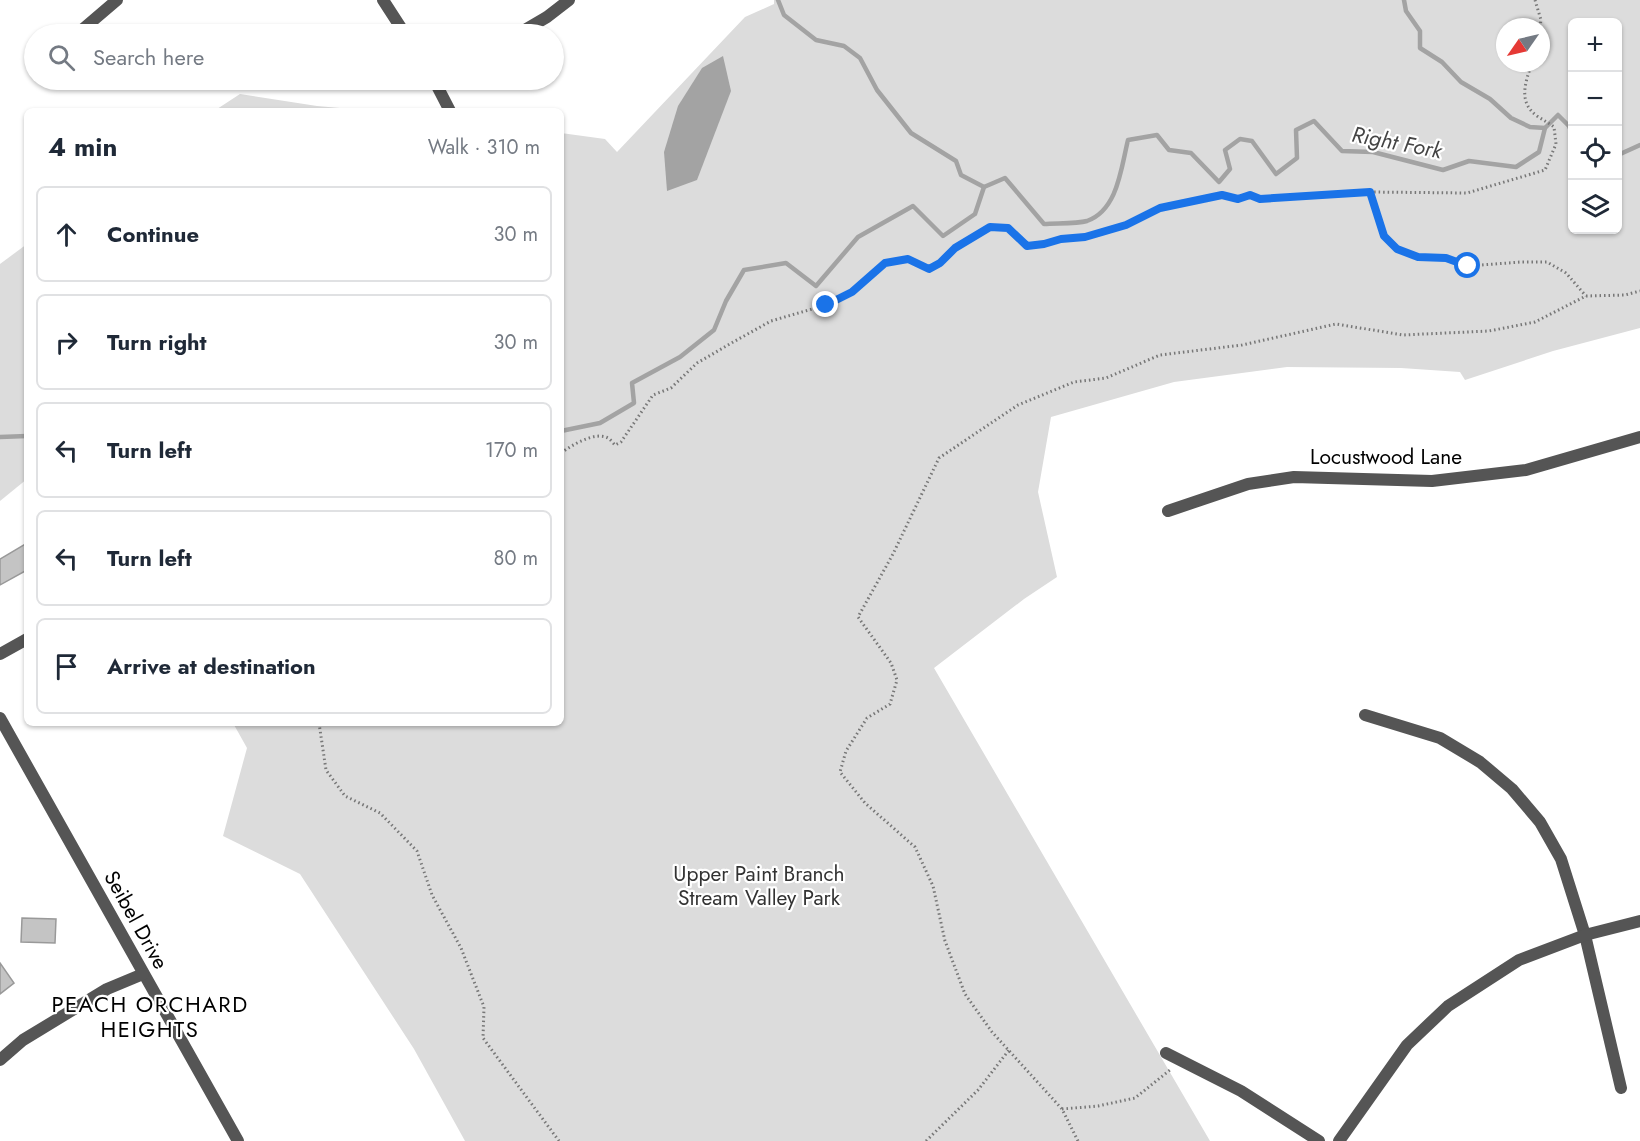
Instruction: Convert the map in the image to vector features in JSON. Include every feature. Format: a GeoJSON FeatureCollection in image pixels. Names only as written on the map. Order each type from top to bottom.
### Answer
{"type":"FeatureCollection","features":[{"type":"Feature","properties":{"kind":"street"},"geometry":{"type":"LineString","coordinates":[[89,24],[117,0]]}},
{"type":"Feature","properties":{"kind":"street"},"geometry":{"type":"LineString","coordinates":[[384,0],[399,24]]}},
{"type":"Feature","properties":{"kind":"street"},"geometry":{"type":"LineString","coordinates":[[535,24],[569,0]]}},
{"type":"Feature","properties":{"kind":"street"},"geometry":{"type":"LineString","coordinates":[[441,90],[449,108]]}},
{"type":"Feature","properties":{"kind":"street","name":"Locustwood Lane"},"geometry":{"type":"LineString","coordinates":[[1168,511],[1248,484],[1294,477],[1432,481],[1526,470],[1640,437]]}},
{"type":"Feature","properties":{"kind":"street"},"geometry":{"type":"LineString","coordinates":[[0,654],[24,641]]}},
{"type":"Feature","properties":{"kind":"street"},"geometry":{"type":"LineString","coordinates":[[1365,715],[1440,738],[1480,762],[1512,789],[1540,822],[1561,859],[1585,935],[1622,1088]]}},
{"type":"Feature","properties":{"kind":"street","name":"Seibel Drive"},"geometry":{"type":"LineString","coordinates":[[0,718],[238,1141]]}},
{"type":"Feature","properties":{"kind":"street"},"geometry":{"type":"LineString","coordinates":[[1339,1141],[1407,1045],[1448,1006],[1519,960],[1585,935],[1640,921]]}},
{"type":"Feature","properties":{"kind":"street"},"geometry":{"type":"LineString","coordinates":[[0,1060],[23,1040],[107,989],[143,974]]}},
{"type":"Feature","properties":{"kind":"street"},"geometry":{"type":"LineString","coordinates":[[1166,1053],[1241,1091],[1319,1141]]}},
{"type":"Feature","properties":{"kind":"path"},"geometry":{"type":"LineString","coordinates":[[1535,0],[1540,18]]}},
{"type":"Feature","properties":{"kind":"path"},"geometry":{"type":"LineString","coordinates":[[564,451],[596,436],[608,438],[615,445],[621,442],[653,395],[670,388],[697,363],[771,321],[826,305],[852,292],[885,263],[908,259],[929,269],[940,263],[955,248],[990,227],[1008,228],[1027,246],[1085,237],[1126,225],[1160,208],[1222,195],[1238,199],[1250,195],[1260,199],[1370,192],[1467,193],[1545,170],[1556,144],[1554,127],[1537,116],[1526,104],[1524,94],[1530,72]]}},
{"type":"Feature","properties":{"kind":"path"},"geometry":{"type":"LineString","coordinates":[[1370,192],[1384,236],[1397,249],[1418,257],[1446,258],[1468,266],[1547,262],[1566,273],[1586,296]]}},
{"type":"Feature","properties":{"kind":"path"},"geometry":{"type":"LineString","coordinates":[[1078,1141],[1062,1109],[992,1032],[965,994],[945,941],[933,886],[915,847],[865,803],[840,772],[846,751],[867,718],[890,704],[897,680],[891,663],[858,618],[939,458],[1018,405],[1074,382],[1106,378],[1160,355],[1242,345],[1336,324],[1403,335],[1489,331],[1535,322],[1586,296],[1625,295],[1640,291]]}},
{"type":"Feature","properties":{"kind":"path"},"geometry":{"type":"LineString","coordinates":[[320,726],[326,770],[345,796],[380,813],[417,851],[432,895],[461,948],[484,1007],[483,1038],[559,1141]]}},
{"type":"Feature","properties":{"kind":"path"},"geometry":{"type":"LineString","coordinates":[[926,1141],[978,1089],[1009,1050]]}},
{"type":"Feature","properties":{"kind":"path"},"geometry":{"type":"LineString","coordinates":[[1062,1109],[1098,1106],[1135,1098],[1168,1070],[1196,1068]]}},
{"type":"Feature","properties":{"kind":"green space","name":"Upper Paint Branch Stream Valley Park"},"geometry":{"type":"Polygon","coordinates":[[[774,0],[1640,0],[1640,328],[1553,351],[1465,380],[1460,372],[1401,368],[1287,367],[1174,382],[1051,417],[1038,492],[1057,577],[1024,599],[934,668],[1210,1141],[465,1141],[414,1049],[300,874],[223,836],[247,748],[235,726],[564,726],[564,133],[605,139],[617,152],[745,17],[774,4],[774,0]]]}},
{"type":"Feature","properties":{"kind":"green space"},"geometry":{"type":"Polygon","coordinates":[[[240,94],[340,108],[219,108],[240,94]]]}},
{"type":"Feature","properties":{"kind":"green space"},"geometry":{"type":"Polygon","coordinates":[[[24,246],[24,481],[0,501],[0,264],[24,246]]]}},
{"type":"Feature","properties":{"kind":"shaded area"},"geometry":{"type":"Polygon","coordinates":[[[723,56],[731,91],[697,180],[667,191],[664,152],[678,106],[702,68],[723,56]]]}},
{"type":"Feature","properties":{"kind":"building"},"geometry":{"type":"Polygon","coordinates":[[[24,545],[24,572],[0,585],[0,559],[24,545]]]}},
{"type":"Feature","properties":{"kind":"building"},"geometry":{"type":"Polygon","coordinates":[[[22,918],[56,919],[55,943],[21,942],[22,918]]]}},
{"type":"Feature","properties":{"kind":"building"},"geometry":{"type":"Polygon","coordinates":[[[0,963],[14,983],[0,994],[0,963]]]}},
{"type":"Feature","properties":{"kind":"waterway"},"geometry":{"type":"LineString","coordinates":[[778,0],[784,15],[816,40],[844,46],[860,58],[877,90],[911,133],[956,161],[961,175],[984,187]]}},
{"type":"Feature","properties":{"kind":"waterway"},"geometry":{"type":"LineString","coordinates":[[1404,0],[1406,11],[1420,31],[1420,48],[1442,62],[1461,82],[1490,99],[1511,118],[1530,127],[1545,128]]}},
{"type":"Feature","properties":{"kind":"waterway","name":"Right Fork"},"geometry":{"type":"LineString","coordinates":[[564,430],[600,423],[634,403],[632,383],[680,357],[714,330],[726,301],[744,270],[786,263],[816,286],[858,237],[913,206],[943,236],[975,214],[984,187],[1005,178],[1044,224],[1087,221],[1106,208],[1112,198],[1128,140],[1157,135],[1169,150],[1191,153],[1219,182],[1230,169],[1225,150],[1240,139],[1252,141],[1276,174],[1297,158],[1296,130],[1314,121],[1342,151],[1373,152],[1443,170],[1469,161],[1516,167],[1539,152],[1545,128],[1558,115],[1569,126]]}},
{"type":"Feature","properties":{"kind":"waterway","name":"Right Fork"},"geometry":{"type":"LineString","coordinates":[[1622,153],[1640,145]]}},
{"type":"Feature","properties":{"kind":"waterway","name":"Right Fork"},"geometry":{"type":"LineString","coordinates":[[0,437],[24,436]]}},
{"type":"Feature","properties":{"kind":"district","name":"PEACH ORCHARD HEIGHTS"},"geometry":{"type":"Point","coordinates":[150,1016]}},
{"type":"Feature","properties":{"kind":"route"},"geometry":{"type":"LineString","coordinates":[[826,305],[852,292],[885,263],[908,259],[929,269],[940,263],[955,248],[990,227],[1008,228],[1027,246],[1044,244],[1061,239],[1085,237],[1126,225],[1160,208],[1222,195],[1238,199],[1250,195],[1260,199],[1370,192],[1384,236],[1397,249],[1418,257],[1446,258],[1468,266]]}}]}
